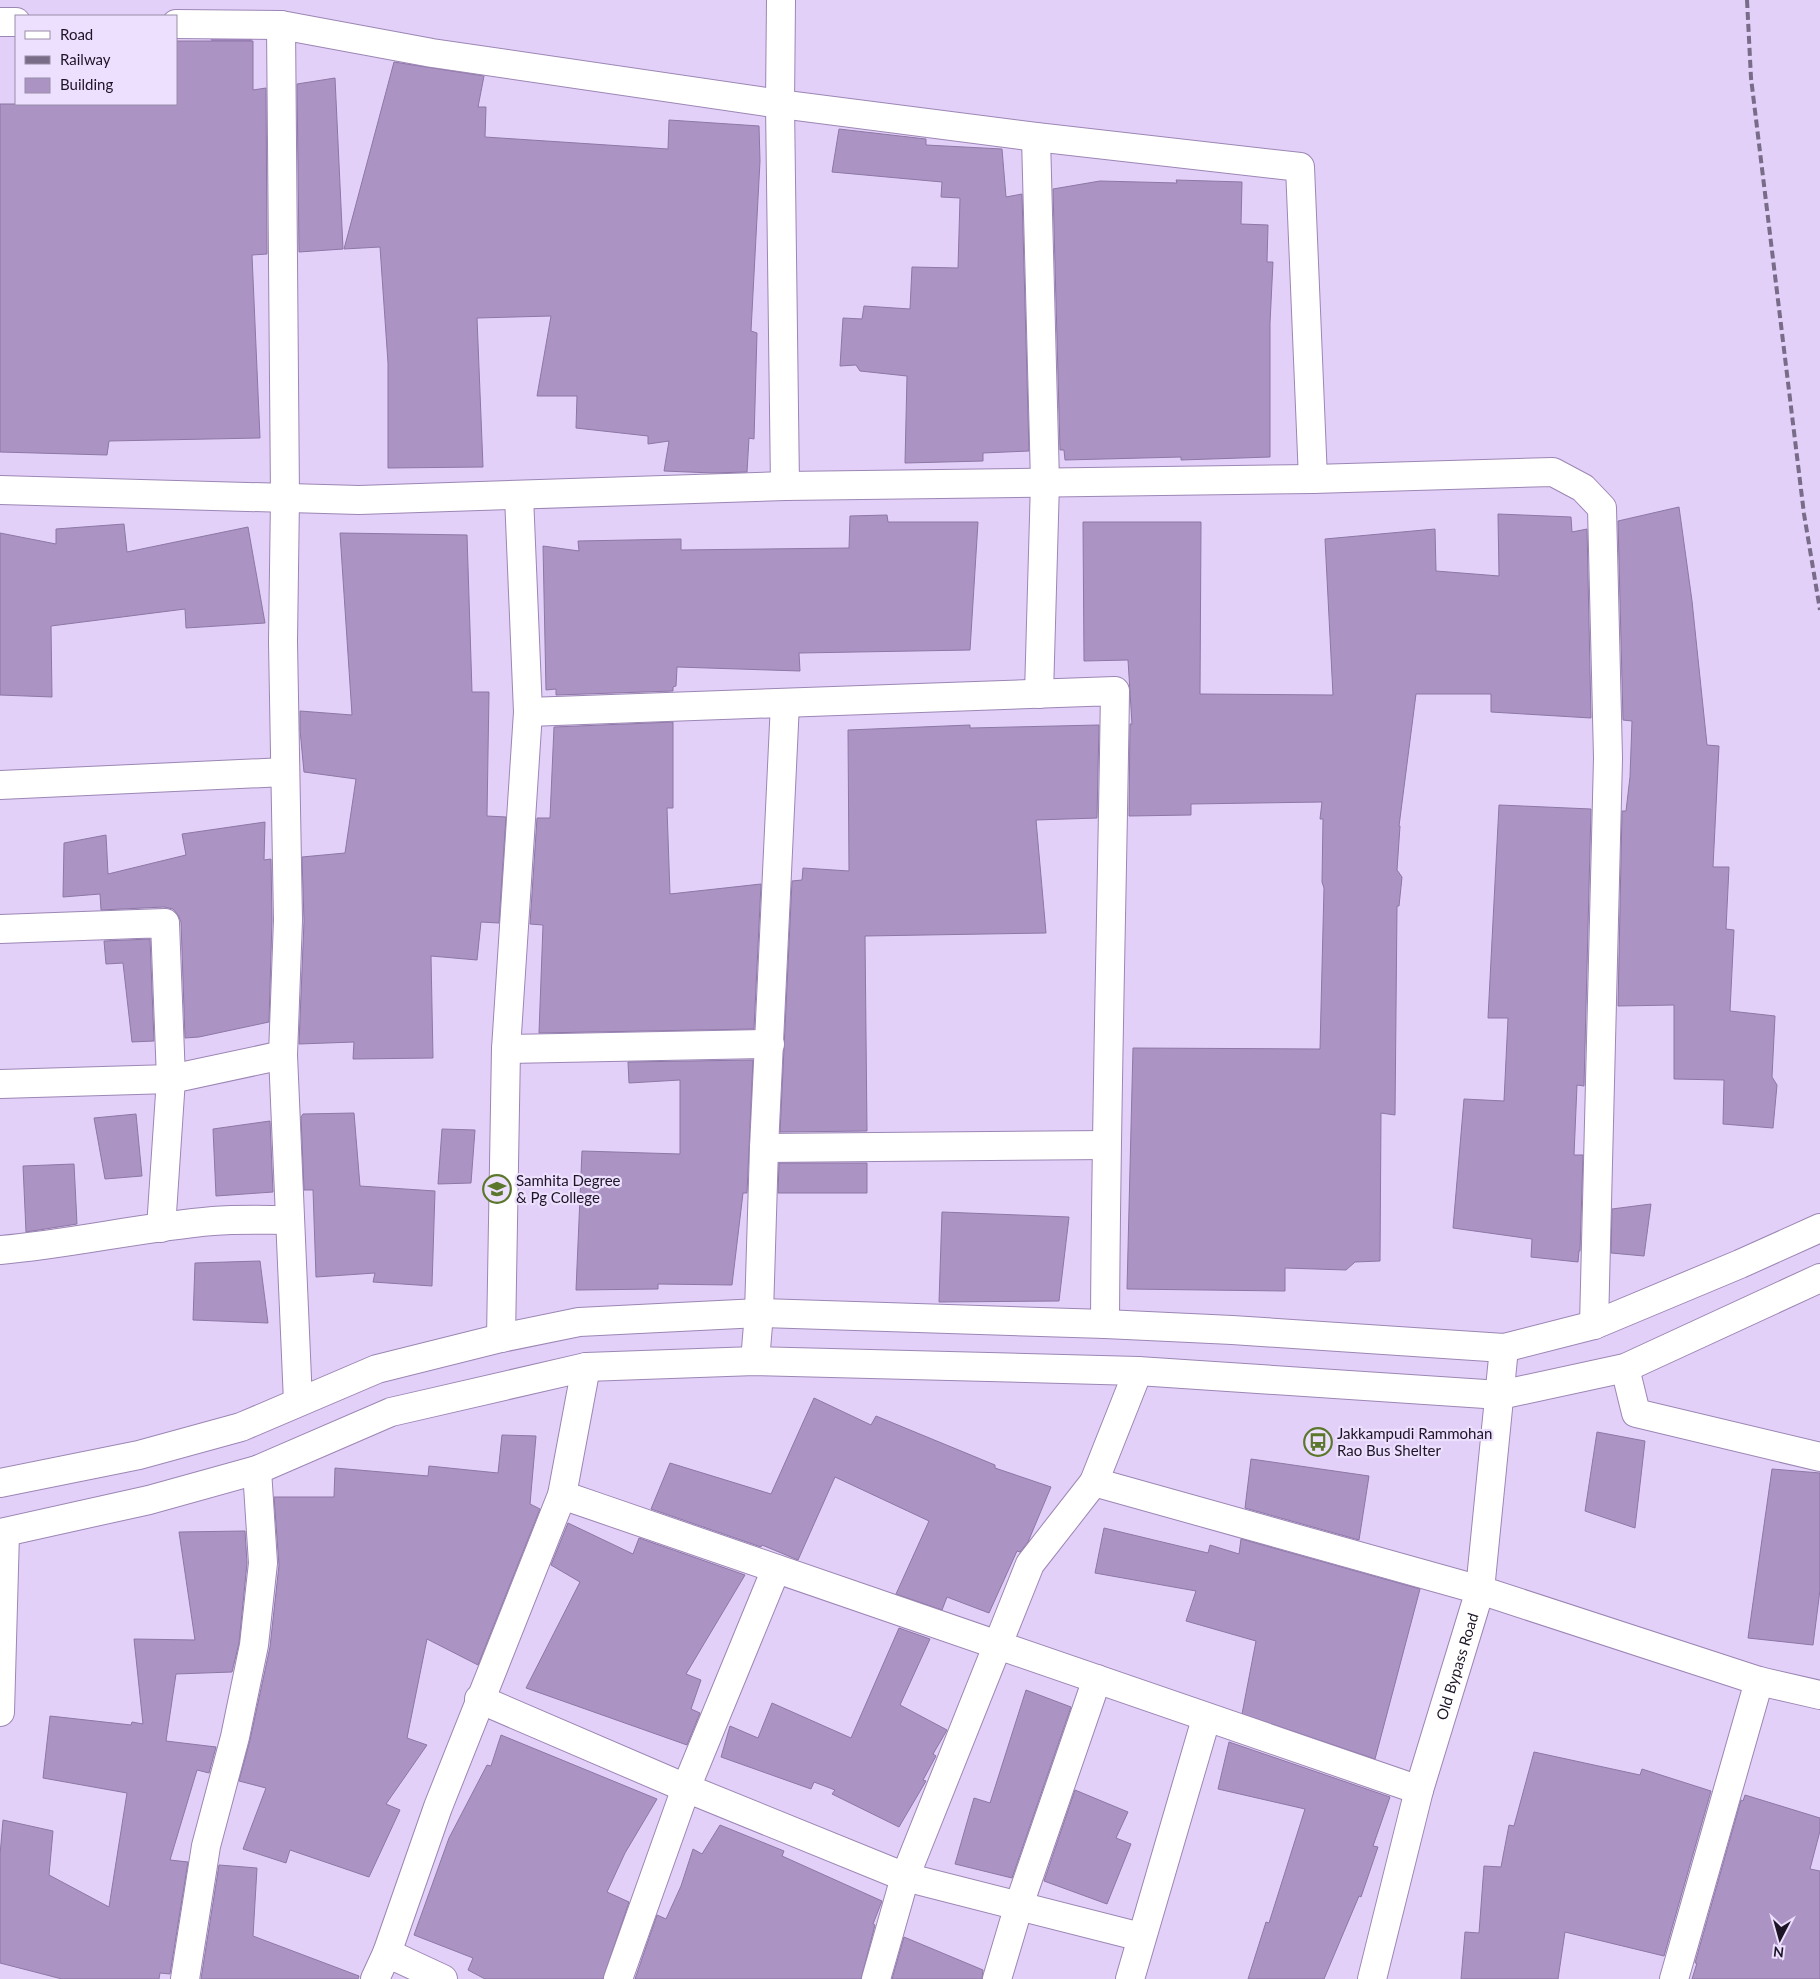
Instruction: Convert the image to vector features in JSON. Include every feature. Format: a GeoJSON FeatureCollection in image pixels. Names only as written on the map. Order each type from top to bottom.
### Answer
{"type":"FeatureCollection","features":[{"type":"Feature","properties":{"kind":"street"},"geometry":{"type":"LineString","coordinates":[[781,0],[780,104],[785,486]]}},
{"type":"Feature","properties":{"kind":"street"},"geometry":{"type":"LineString","coordinates":[[0,22],[15,22]]}},
{"type":"Feature","properties":{"kind":"street"},"geometry":{"type":"LineString","coordinates":[[178,24],[281,25],[432,53],[780,104],[1036,137],[1300,167],[1312,479]]}},
{"type":"Feature","properties":{"kind":"street"},"geometry":{"type":"LineString","coordinates":[[281,25],[285,497],[283,642],[288,920],[283,1055],[298,1402]]}},
{"type":"Feature","properties":{"kind":"street"},"geometry":{"type":"LineString","coordinates":[[1036,137],[1045,482],[1039,694]]}},
{"type":"Feature","properties":{"kind":"street"},"geometry":{"type":"LineString","coordinates":[[0,490],[359,500],[785,486],[1312,479],[1553,472],[1583,488],[1602,508],[1608,758],[1594,1324]]}},
{"type":"Feature","properties":{"kind":"street"},"geometry":{"type":"LineString","coordinates":[[501,1338],[506,1049],[528,712],[519,496]]}},
{"type":"Feature","properties":{"kind":"street"},"geometry":{"type":"LineString","coordinates":[[528,712],[1114,691],[1112,899],[1106,1145],[1105,1324]]}},
{"type":"Feature","properties":{"kind":"street"},"geometry":{"type":"LineString","coordinates":[[755,1361],[759,1312],[764,1148],[786,703]]}},
{"type":"Feature","properties":{"kind":"street"},"geometry":{"type":"LineString","coordinates":[[0,785],[285,772]]}},
{"type":"Feature","properties":{"kind":"street"},"geometry":{"type":"LineString","coordinates":[[0,930],[165,923],[171,1079],[161,1228]]}},
{"type":"Feature","properties":{"kind":"street"},"geometry":{"type":"LineString","coordinates":[[506,1049],[770,1044]]}},
{"type":"Feature","properties":{"kind":"street"},"geometry":{"type":"LineString","coordinates":[[0,1084],[171,1079],[283,1055]]}},
{"type":"Feature","properties":{"kind":"street"},"geometry":{"type":"LineString","coordinates":[[764,1148],[1106,1145]]}},
{"type":"Feature","properties":{"kind":"street"},"geometry":{"type":"LineString","coordinates":[[0,1250],[43,1246],[214,1221],[290,1220]]}},
{"type":"Feature","properties":{"kind":"street"},"geometry":{"type":"LineString","coordinates":[[0,1483],[139,1455],[241,1427],[377,1369],[501,1338],[578,1322],[759,1312],[1232,1330],[1504,1348],[1594,1324],[1740,1264],[1820,1228]]}},
{"type":"Feature","properties":{"kind":"street"},"geometry":{"type":"LineString","coordinates":[[0,1712],[2,1533],[150,1500],[257,1470],[391,1412],[586,1367],[755,1361],[1138,1371],[1500,1395],[1625,1368],[1820,1278]]}},
{"type":"Feature","properties":{"kind":"street","name":"Old Bypass Road"},"geometry":{"type":"LineString","coordinates":[[1372,1979],[1419,1790],[1480,1590],[1504,1348]]}},
{"type":"Feature","properties":{"kind":"street"},"geometry":{"type":"LineString","coordinates":[[375,1979],[387,1953],[438,1807],[479,1699],[562,1495],[586,1367]]}},
{"type":"Feature","properties":{"kind":"street"},"geometry":{"type":"LineString","coordinates":[[1625,1368],[1636,1412],[1820,1456]]}},
{"type":"Feature","properties":{"kind":"street"},"geometry":{"type":"LineString","coordinates":[[876,1979],[905,1877],[1030,1564],[1094,1482],[1138,1371]]}},
{"type":"Feature","properties":{"kind":"street"},"geometry":{"type":"LineString","coordinates":[[185,1979],[206,1846],[235,1737],[254,1645],[263,1563],[257,1470]]}},
{"type":"Feature","properties":{"kind":"street"},"geometry":{"type":"LineString","coordinates":[[1094,1482],[1480,1590],[1759,1681],[1820,1695]]}},
{"type":"Feature","properties":{"kind":"street"},"geometry":{"type":"LineString","coordinates":[[562,1495],[1419,1790]]}},
{"type":"Feature","properties":{"kind":"street"},"geometry":{"type":"LineString","coordinates":[[618,1979],[686,1788],[776,1569]]}},
{"type":"Feature","properties":{"kind":"street"},"geometry":{"type":"LineString","coordinates":[[997,1979],[1019,1905],[1096,1679]]}},
{"type":"Feature","properties":{"kind":"street"},"geometry":{"type":"LineString","coordinates":[[1674,1979],[1759,1681]]}},
{"type":"Feature","properties":{"kind":"street"},"geometry":{"type":"LineString","coordinates":[[479,1699],[686,1788],[905,1877],[1141,1937]]}},
{"type":"Feature","properties":{"kind":"street"},"geometry":{"type":"LineString","coordinates":[[1130,1979],[1206,1718]]}},
{"type":"Feature","properties":{"kind":"street"},"geometry":{"type":"LineString","coordinates":[[387,1953],[443,1979]]}},
{"type":"Feature","properties":{"kind":"building"},"geometry":{"type":"Polygon","coordinates":[[[178,41],[253,41],[253,90],[266,88],[267,254],[252,255],[260,438],[109,441],[107,455],[0,452],[0,104],[178,105],[178,41]]]}},
{"type":"Feature","properties":{"kind":"building"},"geometry":{"type":"Polygon","coordinates":[[[394,62],[484,76],[478,107],[486,107],[485,137],[668,149],[669,120],[759,126],[760,161],[751,331],[757,333],[754,439],[749,438],[747,472],[664,471],[669,441],[648,444],[648,436],[576,428],[577,396],[537,396],[551,316],[477,318],[483,467],[388,468],[388,363],[380,247],[344,249],[394,62]]]}},
{"type":"Feature","properties":{"kind":"building"},"geometry":{"type":"Polygon","coordinates":[[[335,78],[343,249],[299,252],[297,84],[335,78]]]}},
{"type":"Feature","properties":{"kind":"building"},"geometry":{"type":"Polygon","coordinates":[[[839,129],[926,139],[926,145],[1002,149],[1006,197],[1022,194],[1029,451],[983,453],[983,461],[905,463],[907,376],[860,371],[856,365],[840,366],[843,318],[862,319],[864,306],[910,309],[912,267],[958,268],[960,198],[941,197],[942,182],[832,172],[839,129]]]}},
{"type":"Feature","properties":{"kind":"building"},"geometry":{"type":"Polygon","coordinates":[[[1176,180],[1242,182],[1241,224],[1268,225],[1267,262],[1273,262],[1270,323],[1270,457],[1181,460],[1181,457],[1065,460],[1064,450],[1060,450],[1053,189],[1100,181],[1177,183],[1176,180]]]}},
{"type":"Feature","properties":{"kind":"building"},"geometry":{"type":"Polygon","coordinates":[[[1679,507],[1692,601],[1707,745],[1719,746],[1713,867],[1729,867],[1726,929],[1734,930],[1730,1011],[1775,1016],[1772,1077],[1777,1085],[1773,1128],[1723,1124],[1724,1080],[1674,1079],[1674,1005],[1618,1006],[1622,811],[1626,811],[1630,777],[1632,721],[1623,720],[1618,521],[1679,507]]]}},
{"type":"Feature","properties":{"kind":"building"},"geometry":{"type":"Polygon","coordinates":[[[1498,514],[1571,517],[1572,532],[1587,529],[1591,718],[1491,712],[1491,694],[1416,694],[1399,826],[1397,870],[1402,877],[1399,906],[1397,906],[1395,1115],[1381,1113],[1380,1261],[1355,1262],[1346,1270],[1285,1268],[1285,1291],[1127,1289],[1133,1048],[1320,1049],[1324,888],[1322,882],[1323,819],[1320,819],[1322,802],[1191,804],[1191,815],[1129,816],[1130,724],[1132,724],[1128,660],[1084,661],[1083,522],[1201,522],[1200,694],[1333,695],[1325,539],[1435,529],[1436,571],[1499,576],[1498,514]]]}},
{"type":"Feature","properties":{"kind":"building"},"geometry":{"type":"Polygon","coordinates":[[[887,515],[888,522],[978,522],[970,650],[799,653],[800,671],[677,667],[676,686],[673,687],[673,691],[556,695],[556,689],[546,690],[543,546],[579,551],[578,541],[681,539],[681,550],[849,548],[850,516],[887,515]]]}},
{"type":"Feature","properties":{"kind":"building"},"geometry":{"type":"Polygon","coordinates":[[[124,524],[127,552],[248,527],[265,623],[186,628],[185,609],[51,626],[52,697],[0,695],[0,533],[56,544],[56,529],[124,524]]]}},
{"type":"Feature","properties":{"kind":"building"},"geometry":{"type":"Polygon","coordinates":[[[340,533],[467,535],[472,692],[489,692],[487,816],[506,817],[499,923],[481,922],[477,960],[431,956],[433,1058],[353,1059],[354,1042],[299,1044],[304,921],[302,857],[345,853],[356,779],[304,772],[300,730],[300,711],[352,715],[340,533]]]}},
{"type":"Feature","properties":{"kind":"building"},"geometry":{"type":"Polygon","coordinates":[[[673,722],[673,808],[667,808],[670,894],[761,884],[754,1029],[539,1033],[543,925],[530,924],[537,818],[550,818],[554,727],[673,722]]]}},
{"type":"Feature","properties":{"kind":"building"},"geometry":{"type":"Polygon","coordinates":[[[970,725],[970,728],[1099,725],[1097,818],[1036,820],[1046,933],[865,936],[867,1131],[780,1132],[792,881],[802,880],[803,868],[849,871],[848,730],[970,725]]]}},
{"type":"Feature","properties":{"kind":"building"},"geometry":{"type":"Polygon","coordinates":[[[1499,805],[1591,809],[1584,1086],[1577,1085],[1574,1155],[1583,1155],[1578,1262],[1531,1257],[1532,1239],[1453,1228],[1464,1099],[1504,1101],[1508,1018],[1488,1018],[1499,805]]]}},
{"type":"Feature","properties":{"kind":"building"},"geometry":{"type":"Polygon","coordinates":[[[265,822],[264,860],[271,859],[272,920],[269,1022],[199,1037],[185,1038],[181,922],[178,915],[173,909],[164,907],[101,910],[100,894],[63,897],[64,843],[106,835],[108,874],[186,855],[182,834],[265,822]]]}},
{"type":"Feature","properties":{"kind":"building"},"geometry":{"type":"Polygon","coordinates":[[[150,939],[154,1041],[132,1042],[123,963],[106,964],[104,941],[150,939]]]}},
{"type":"Feature","properties":{"kind":"building"},"geometry":{"type":"Polygon","coordinates":[[[753,1060],[747,1193],[743,1193],[732,1285],[658,1284],[658,1289],[576,1290],[582,1151],[680,1154],[680,1080],[629,1083],[628,1062],[753,1060]]]}},
{"type":"Feature","properties":{"kind":"building"},"geometry":{"type":"Polygon","coordinates":[[[354,1113],[360,1186],[435,1191],[432,1286],[373,1282],[375,1273],[316,1277],[313,1190],[304,1190],[301,1117],[303,1114],[354,1113]]]}},
{"type":"Feature","properties":{"kind":"building"},"geometry":{"type":"Polygon","coordinates":[[[136,1114],[142,1176],[105,1179],[94,1118],[136,1114]]]}},
{"type":"Feature","properties":{"kind":"building"},"geometry":{"type":"Polygon","coordinates":[[[270,1121],[273,1192],[216,1196],[213,1129],[270,1121]]]}},
{"type":"Feature","properties":{"kind":"building"},"geometry":{"type":"Polygon","coordinates":[[[442,1129],[475,1130],[471,1183],[438,1184],[442,1129]]]}},
{"type":"Feature","properties":{"kind":"building"},"geometry":{"type":"Polygon","coordinates":[[[779,1163],[867,1163],[867,1193],[778,1193],[779,1163]]]}},
{"type":"Feature","properties":{"kind":"building"},"geometry":{"type":"Polygon","coordinates":[[[74,1164],[77,1224],[26,1232],[23,1166],[74,1164]]]}},
{"type":"Feature","properties":{"kind":"building"},"geometry":{"type":"Polygon","coordinates":[[[1651,1204],[1644,1256],[1611,1253],[1612,1209],[1651,1204]]]}},
{"type":"Feature","properties":{"kind":"building"},"geometry":{"type":"Polygon","coordinates":[[[942,1212],[1069,1217],[1059,1301],[939,1302],[942,1212]]]}},
{"type":"Feature","properties":{"kind":"building"},"geometry":{"type":"Polygon","coordinates":[[[260,1261],[268,1323],[193,1320],[195,1263],[260,1261]]]}},
{"type":"Feature","properties":{"kind":"building"},"geometry":{"type":"Polygon","coordinates":[[[814,1398],[871,1425],[876,1416],[995,1465],[995,1468],[1051,1487],[1028,1542],[1020,1552],[1017,1551],[989,1613],[947,1597],[942,1610],[896,1594],[929,1521],[835,1477],[798,1560],[762,1545],[761,1547],[651,1509],[670,1463],[771,1494],[814,1398]]]}},
{"type":"Feature","properties":{"kind":"building"},"geometry":{"type":"Polygon","coordinates":[[[1597,1432],[1645,1441],[1635,1528],[1585,1511],[1597,1432]]]}},
{"type":"Feature","properties":{"kind":"building"},"geometry":{"type":"Polygon","coordinates":[[[502,1435],[536,1436],[530,1504],[540,1509],[478,1665],[427,1639],[407,1738],[427,1745],[386,1804],[400,1810],[369,1877],[290,1850],[286,1863],[243,1849],[266,1788],[239,1781],[270,1647],[279,1565],[274,1497],[334,1497],[335,1468],[428,1476],[429,1466],[498,1473],[502,1435]]]}},
{"type":"Feature","properties":{"kind":"building"},"geometry":{"type":"Polygon","coordinates":[[[1251,1459],[1369,1476],[1359,1540],[1245,1508],[1251,1459]]]}},
{"type":"Feature","properties":{"kind":"building"},"geometry":{"type":"Polygon","coordinates":[[[1772,1469],[1820,1473],[1820,1590],[1813,1645],[1748,1638],[1772,1469]]]}},
{"type":"Feature","properties":{"kind":"building"},"geometry":{"type":"Polygon","coordinates":[[[568,1523],[633,1554],[639,1538],[745,1575],[686,1674],[701,1680],[691,1709],[700,1713],[687,1745],[526,1688],[580,1582],[551,1565],[568,1523]]]}},
{"type":"Feature","properties":{"kind":"building"},"geometry":{"type":"Polygon","coordinates":[[[1104,1528],[1208,1553],[1210,1545],[1239,1554],[1241,1539],[1420,1589],[1375,1759],[1242,1714],[1256,1641],[1186,1621],[1196,1591],[1095,1573],[1104,1528]]]}},
{"type":"Feature","properties":{"kind":"building"},"geometry":{"type":"Polygon","coordinates":[[[245,1531],[247,1563],[239,1643],[232,1672],[176,1674],[166,1741],[216,1747],[209,1773],[197,1770],[170,1860],[188,1862],[170,1974],[160,1973],[159,1979],[62,1979],[0,1963],[0,1855],[3,1820],[53,1831],[49,1875],[109,1907],[127,1793],[43,1778],[50,1716],[131,1725],[132,1722],[143,1724],[134,1639],[195,1640],[179,1532],[245,1531]]]}},
{"type":"Feature","properties":{"kind":"building"},"geometry":{"type":"Polygon","coordinates":[[[899,1628],[930,1639],[900,1705],[947,1730],[933,1754],[936,1756],[923,1780],[926,1781],[899,1827],[832,1794],[835,1790],[814,1782],[811,1789],[721,1757],[730,1726],[758,1738],[772,1703],[851,1738],[899,1628]]]}},
{"type":"Feature","properties":{"kind":"building"},"geometry":{"type":"Polygon","coordinates":[[[1026,1690],[1071,1707],[1012,1878],[955,1864],[974,1798],[990,1803],[1026,1690]]]}},
{"type":"Feature","properties":{"kind":"building"},"geometry":{"type":"Polygon","coordinates":[[[501,1735],[657,1799],[625,1853],[607,1892],[629,1902],[603,1979],[485,1979],[468,1970],[473,1958],[414,1935],[449,1838],[487,1765],[491,1766],[501,1735]]]}},
{"type":"Feature","properties":{"kind":"building"},"geometry":{"type":"Polygon","coordinates":[[[1229,1742],[1390,1797],[1373,1846],[1378,1847],[1361,1897],[1359,1896],[1324,1979],[1248,1979],[1266,1922],[1269,1923],[1305,1809],[1218,1789],[1229,1742]]]}},
{"type":"Feature","properties":{"kind":"building"},"geometry":{"type":"Polygon","coordinates":[[[1534,1752],[1640,1775],[1642,1769],[1711,1791],[1664,1956],[1565,1932],[1558,1979],[1461,1979],[1465,1932],[1479,1933],[1484,1866],[1501,1867],[1509,1825],[1514,1826],[1534,1752]]]}},
{"type":"Feature","properties":{"kind":"building"},"geometry":{"type":"Polygon","coordinates":[[[1075,1790],[1128,1812],[1116,1838],[1131,1844],[1107,1904],[1044,1881],[1075,1790]]]}},
{"type":"Feature","properties":{"kind":"building"},"geometry":{"type":"Polygon","coordinates":[[[1745,1795],[1820,1818],[1820,1831],[1810,1869],[1820,1871],[1820,1979],[1692,1979],[1741,1800],[1743,1801],[1745,1795]]]}},
{"type":"Feature","properties":{"kind":"building"},"geometry":{"type":"Polygon","coordinates":[[[720,1825],[784,1851],[782,1856],[882,1901],[873,1924],[875,1925],[861,1979],[635,1979],[657,1915],[666,1919],[681,1886],[693,1849],[702,1854],[720,1825]]]}},
{"type":"Feature","properties":{"kind":"building"},"geometry":{"type":"Polygon","coordinates":[[[219,1865],[257,1868],[253,1936],[359,1976],[358,1979],[201,1979],[219,1865]]]}},
{"type":"Feature","properties":{"kind":"building"},"geometry":{"type":"Polygon","coordinates":[[[904,1937],[983,1970],[982,1979],[892,1979],[904,1937]]]}},
{"type":"Feature","properties":{"kind":"waterway"},"geometry":{"type":"LineString","coordinates":[[216,37],[246,39]]}},
{"type":"Feature","properties":{"kind":"railway"},"geometry":{"type":"LineString","coordinates":[[1747,0],[1751,78],[1804,514],[1820,610]]}},
{"type":"Feature","properties":{"kind":"place","name":"Samhita Degree & Pg College"},"geometry":{"type":"Point","coordinates":[497,1189]}},
{"type":"Feature","properties":{"kind":"place","name":"Jakkampudi Rammohan Rao Bus Shelter"},"geometry":{"type":"Point","coordinates":[1318,1442]}}]}
